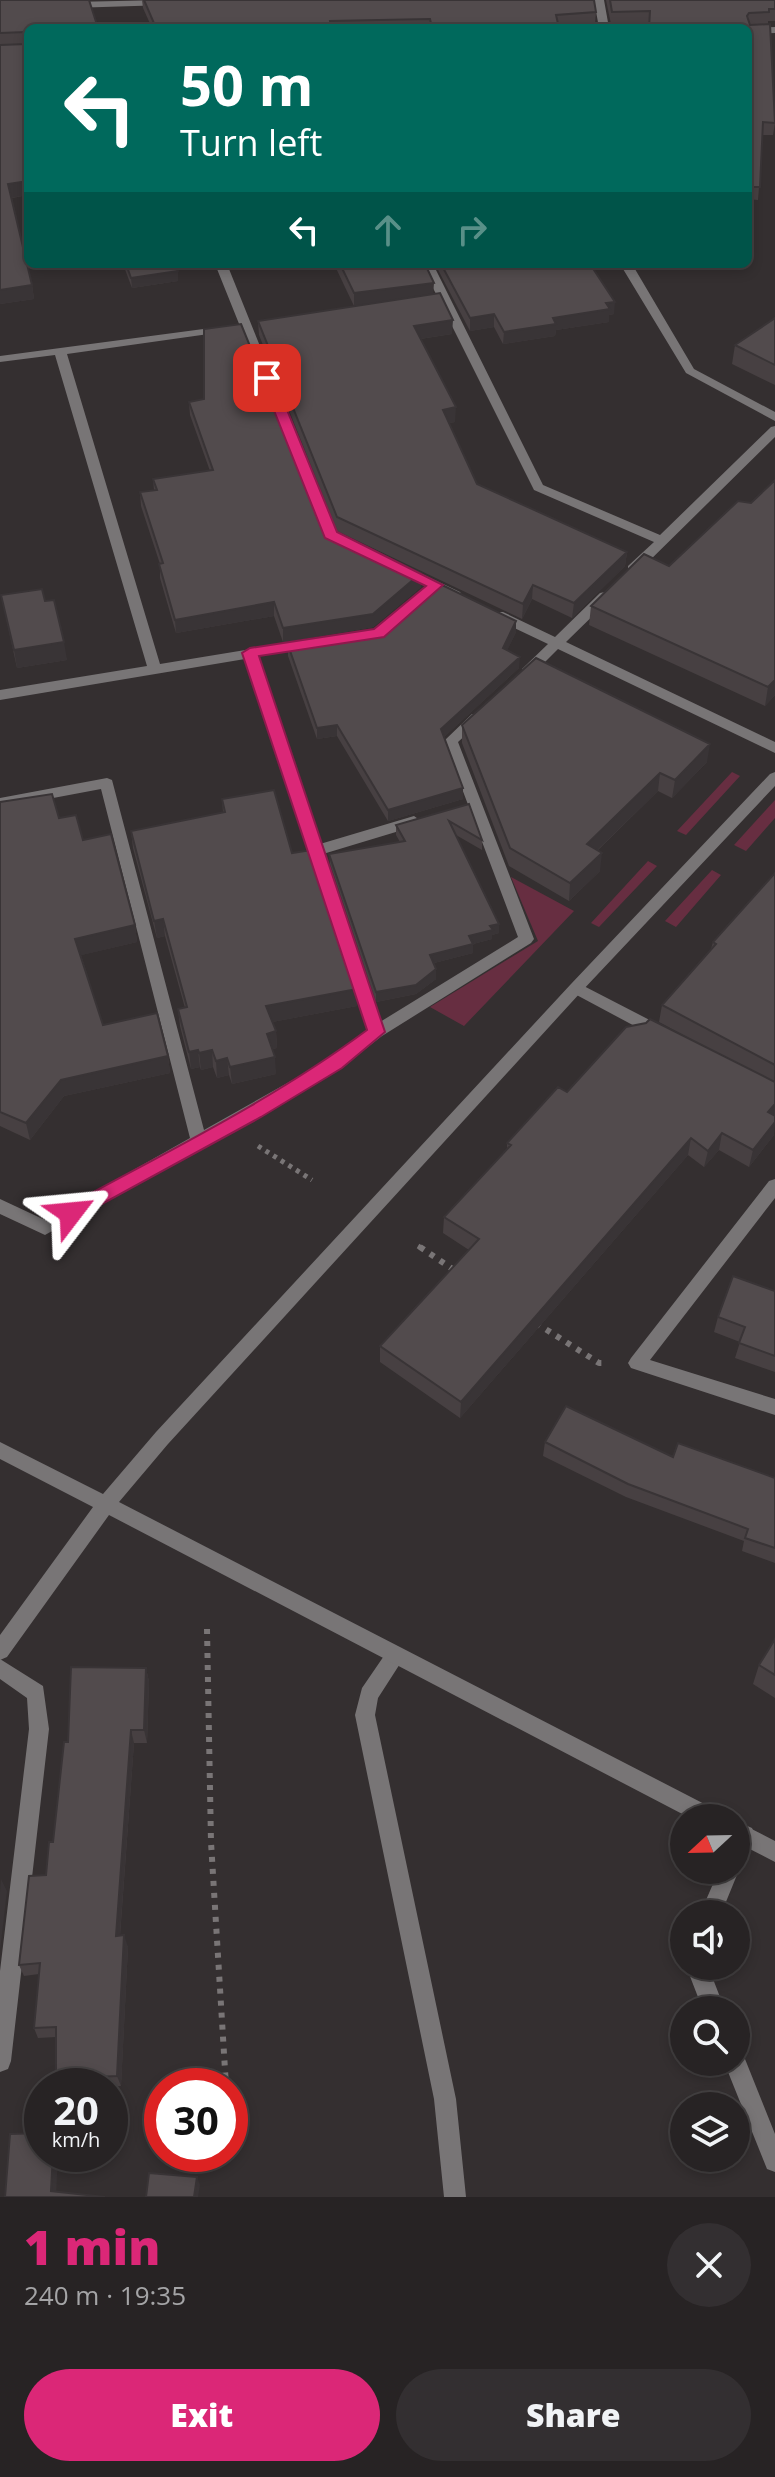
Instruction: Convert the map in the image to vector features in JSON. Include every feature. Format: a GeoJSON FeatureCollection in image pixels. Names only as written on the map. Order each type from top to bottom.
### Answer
{"type":"FeatureCollection","features":[{"type":"Feature","properties":{"kind":"street"},"geometry":{"type":"LineString","coordinates":[[599,0],[603,24]]}},
{"type":"Feature","properties":{"kind":"street"},"geometry":{"type":"LineString","coordinates":[[61,5],[183,3]]}},
{"type":"Feature","properties":{"kind":"street"},"geometry":{"type":"LineString","coordinates":[[752,31],[775,30]]}},
{"type":"Feature","properties":{"kind":"street"},"geometry":{"type":"LineString","coordinates":[[223,268],[330,535],[357,547]]}},
{"type":"Feature","properties":{"kind":"street"},"geometry":{"type":"LineString","coordinates":[[429,268],[538,487],[661,540]]}},
{"type":"Feature","properties":{"kind":"street"},"geometry":{"type":"LineString","coordinates":[[628,268],[690,371],[775,417]]}},
{"type":"Feature","properties":{"kind":"street"},"geometry":{"type":"LineString","coordinates":[[430,302],[445,300]]}},
{"type":"Feature","properties":{"kind":"street"},"geometry":{"type":"LineString","coordinates":[[0,359],[262,324]]}},
{"type":"Feature","properties":{"kind":"street"},"geometry":{"type":"LineString","coordinates":[[60,351],[154,668]]}},
{"type":"Feature","properties":{"kind":"street"},"geometry":{"type":"LineString","coordinates":[[515,683],[775,430]]}},
{"type":"Feature","properties":{"kind":"street"},"geometry":{"type":"LineString","coordinates":[[383,560],[463,598]]}},
{"type":"Feature","properties":{"kind":"street"},"geometry":{"type":"LineString","coordinates":[[424,595],[436,585]]}},
{"type":"Feature","properties":{"kind":"street"},"geometry":{"type":"LineString","coordinates":[[490,611],[775,748]]}},
{"type":"Feature","properties":{"kind":"street"},"geometry":{"type":"LineString","coordinates":[[0,695],[321,642]]}},
{"type":"Feature","properties":{"kind":"street"},"geometry":{"type":"LineString","coordinates":[[250,653],[376,1032]]}},
{"type":"Feature","properties":{"kind":"street"},"geometry":{"type":"LineString","coordinates":[[0,1206],[45,1228],[336,1063],[376,1032],[526,939],[466,806],[451,741],[494,702]]}},
{"type":"Feature","properties":{"kind":"street"},"geometry":{"type":"LineString","coordinates":[[0,1651],[106,1504],[162,1438],[576,988],[775,777]]}},
{"type":"Feature","properties":{"kind":"street"},"geometry":{"type":"LineString","coordinates":[[0,803],[107,783],[199,1141]]}},
{"type":"Feature","properties":{"kind":"street"},"geometry":{"type":"LineString","coordinates":[[315,851],[430,816]]}},
{"type":"Feature","properties":{"kind":"street"},"geometry":{"type":"LineString","coordinates":[[576,988],[682,1044]]}},
{"type":"Feature","properties":{"kind":"street"},"geometry":{"type":"LineString","coordinates":[[775,1186],[637,1363],[775,1407]]}},
{"type":"Feature","properties":{"kind":"street"},"geometry":{"type":"LineString","coordinates":[[0,1450],[684,1804]]}},
{"type":"Feature","properties":{"kind":"street"},"geometry":{"type":"LineString","coordinates":[[395,1656],[369,1695],[365,1715],[445,2099],[455,2197]]}},
{"type":"Feature","properties":{"kind":"street"},"geometry":{"type":"LineString","coordinates":[[0,1668],[36,1693],[39,1729],[0,2061]]}},
{"type":"Feature","properties":{"kind":"street"},"geometry":{"type":"LineString","coordinates":[[750,1844],[775,1852]]}},
{"type":"Feature","properties":{"kind":"street"},"geometry":{"type":"LineString","coordinates":[[741,2076],[775,2161]]}},
{"type":"Feature","properties":{"kind":"path"},"geometry":{"type":"LineString","coordinates":[[227,1126],[312,1180]]}},
{"type":"Feature","properties":{"kind":"path"},"geometry":{"type":"LineString","coordinates":[[418,1246],[470,1280]]}},
{"type":"Feature","properties":{"kind":"path"},"geometry":{"type":"LineString","coordinates":[[534,1321],[599,1363],[637,1363]]}},
{"type":"Feature","properties":{"kind":"path"},"geometry":{"type":"LineString","coordinates":[[207,1629],[211,1842],[225,2068]]}},
{"type":"Feature","properties":{"kind":"shaded area"},"geometry":{"type":"Polygon","coordinates":[[[732,772],[740,776],[686,835],[677,831],[732,772]]]}},
{"type":"Feature","properties":{"kind":"shaded area"},"geometry":{"type":"Polygon","coordinates":[[[775,800],[775,818],[746,851],[734,845],[775,800]]]}},
{"type":"Feature","properties":{"kind":"shaded area"},"geometry":{"type":"Polygon","coordinates":[[[648,861],[657,866],[599,927],[591,923],[648,861]]]}},
{"type":"Feature","properties":{"kind":"shaded area"},"geometry":{"type":"Polygon","coordinates":[[[712,870],[721,875],[676,927],[665,921],[712,870]]]}},
{"type":"Feature","properties":{"kind":"shaded area"},"geometry":{"type":"Polygon","coordinates":[[[511,877],[574,911],[464,1026],[430,1007],[538,941],[511,877]]]}},
{"type":"Feature","properties":{"kind":"building"},"geometry":{"type":"Polygon","coordinates":[[[0,0],[89,0],[97,24],[24,24],[24,32],[0,33],[0,0]]]}},
{"type":"Feature","properties":{"kind":"building"},"geometry":{"type":"Polygon","coordinates":[[[144,0],[594,0],[596,12],[556,15],[558,24],[431,24],[430,19],[330,21],[330,24],[154,24],[144,0]]]}},
{"type":"Feature","properties":{"kind":"building"},"geometry":{"type":"Polygon","coordinates":[[[610,0],[775,0],[775,9],[769,9],[769,12],[749,13],[750,24],[649,24],[650,11],[612,12],[610,0]]]}},
{"type":"Feature","properties":{"kind":"building"},"geometry":{"type":"Polygon","coordinates":[[[770,24],[775,123],[763,122],[760,187],[752,187],[752,25],[770,24]]]}},
{"type":"Feature","properties":{"kind":"building"},"geometry":{"type":"Polygon","coordinates":[[[24,44],[24,182],[8,184],[24,251],[24,268],[28,268],[32,285],[0,290],[0,45],[24,44]]]}},
{"type":"Feature","properties":{"kind":"building"},"geometry":{"type":"Polygon","coordinates":[[[127,268],[177,268],[178,271],[131,278],[127,268]]]}},
{"type":"Feature","properties":{"kind":"building"},"geometry":{"type":"Polygon","coordinates":[[[342,268],[427,268],[434,283],[354,293],[342,268]]]}},
{"type":"Feature","properties":{"kind":"building"},"geometry":{"type":"Polygon","coordinates":[[[443,268],[593,268],[615,302],[606,303],[610,309],[553,318],[556,324],[504,332],[494,314],[470,318],[443,268]]]}},
{"type":"Feature","properties":{"kind":"building"},"geometry":{"type":"Polygon","coordinates":[[[440,293],[453,320],[414,326],[456,407],[443,410],[477,484],[627,552],[574,603],[533,585],[523,604],[337,517],[258,321],[440,293]]]}},
{"type":"Feature","properties":{"kind":"building"},"geometry":{"type":"Polygon","coordinates":[[[775,318],[775,365],[735,345],[775,318]]]}},
{"type":"Feature","properties":{"kind":"building"},"geometry":{"type":"Polygon","coordinates":[[[241,324],[323,526],[421,573],[373,614],[283,628],[274,602],[175,620],[159,564],[163,563],[140,492],[157,490],[153,479],[213,470],[189,402],[204,399],[204,329],[241,324]]]}},
{"type":"Feature","properties":{"kind":"building"},"geometry":{"type":"Polygon","coordinates":[[[775,480],[775,680],[768,687],[591,606],[644,554],[669,566],[738,501],[751,503],[775,480]]]}},
{"type":"Feature","properties":{"kind":"building"},"geometry":{"type":"Polygon","coordinates":[[[438,583],[516,621],[503,648],[520,657],[441,729],[463,788],[388,810],[337,725],[317,728],[288,645],[383,629],[438,583]]]}},
{"type":"Feature","properties":{"kind":"building"},"geometry":{"type":"Polygon","coordinates":[[[42,589],[45,601],[54,600],[64,642],[14,650],[1,595],[42,589]]]}},
{"type":"Feature","properties":{"kind":"building"},"geometry":{"type":"Polygon","coordinates":[[[536,658],[710,744],[675,780],[660,773],[587,844],[602,853],[570,883],[510,848],[462,725],[536,658]]]}},
{"type":"Feature","properties":{"kind":"building"},"geometry":{"type":"Polygon","coordinates":[[[274,790],[292,853],[311,850],[357,989],[266,1006],[276,1031],[267,1034],[275,1057],[230,1067],[227,1058],[216,1061],[212,1050],[189,1052],[178,1009],[187,1007],[163,919],[154,921],[131,831],[225,812],[222,799],[274,790]]]}},
{"type":"Feature","properties":{"kind":"building"},"geometry":{"type":"Polygon","coordinates":[[[52,794],[59,818],[76,815],[83,840],[111,834],[135,925],[75,939],[103,1025],[157,1013],[168,1056],[61,1080],[26,1123],[0,1112],[0,802],[52,794]]]}},
{"type":"Feature","properties":{"kind":"building"},"geometry":{"type":"Polygon","coordinates":[[[469,804],[482,840],[449,821],[499,924],[490,926],[493,930],[469,936],[473,944],[430,955],[436,969],[416,985],[376,992],[329,854],[405,841],[396,825],[469,804]]]}},
{"type":"Feature","properties":{"kind":"building"},"geometry":{"type":"Polygon","coordinates":[[[775,873],[775,1065],[662,1005],[775,873]]]}},
{"type":"Feature","properties":{"kind":"building"},"geometry":{"type":"Polygon","coordinates":[[[650,1019],[775,1082],[775,1104],[768,1112],[775,1116],[775,1122],[753,1150],[722,1133],[708,1151],[691,1138],[461,1402],[380,1346],[479,1239],[444,1217],[511,1145],[507,1143],[558,1087],[567,1092],[626,1027],[646,1023],[650,1019]]]}},
{"type":"Feature","properties":{"kind":"building"},"geometry":{"type":"Polygon","coordinates":[[[733,1276],[775,1291],[775,1356],[739,1343],[745,1327],[718,1317],[733,1276]]]}},
{"type":"Feature","properties":{"kind":"building"},"geometry":{"type":"Polygon","coordinates":[[[566,1406],[673,1457],[678,1443],[775,1478],[775,1548],[745,1538],[748,1529],[628,1484],[545,1442],[566,1406]]]}},
{"type":"Feature","properties":{"kind":"building"},"geometry":{"type":"Polygon","coordinates":[[[775,1639],[775,1675],[759,1665],[775,1639]]]}},
{"type":"Feature","properties":{"kind":"building"},"geometry":{"type":"Polygon","coordinates":[[[71,1667],[146,1668],[144,1730],[131,1730],[116,1936],[124,1935],[117,2068],[56,2068],[56,2027],[34,2028],[40,1963],[19,1965],[29,1876],[46,1875],[49,1842],[53,1842],[64,1742],[68,1742],[71,1667]]]}},
{"type":"Feature","properties":{"kind":"building"},"geometry":{"type":"Polygon","coordinates":[[[10,2134],[24,2134],[24,2172],[52,2172],[51,2191],[105,2197],[5,2197],[10,2134]]]}},
{"type":"Feature","properties":{"kind":"building"},"geometry":{"type":"Polygon","coordinates":[[[149,2173],[197,2177],[194,2197],[146,2197],[149,2173]]]}},
{"type":"Feature","properties":{"kind":"route"},"geometry":{"type":"LineString","coordinates":[[71,1213],[336,1063],[376,1032],[250,653],[378,634],[436,585],[330,535],[267,378]]}}]}
